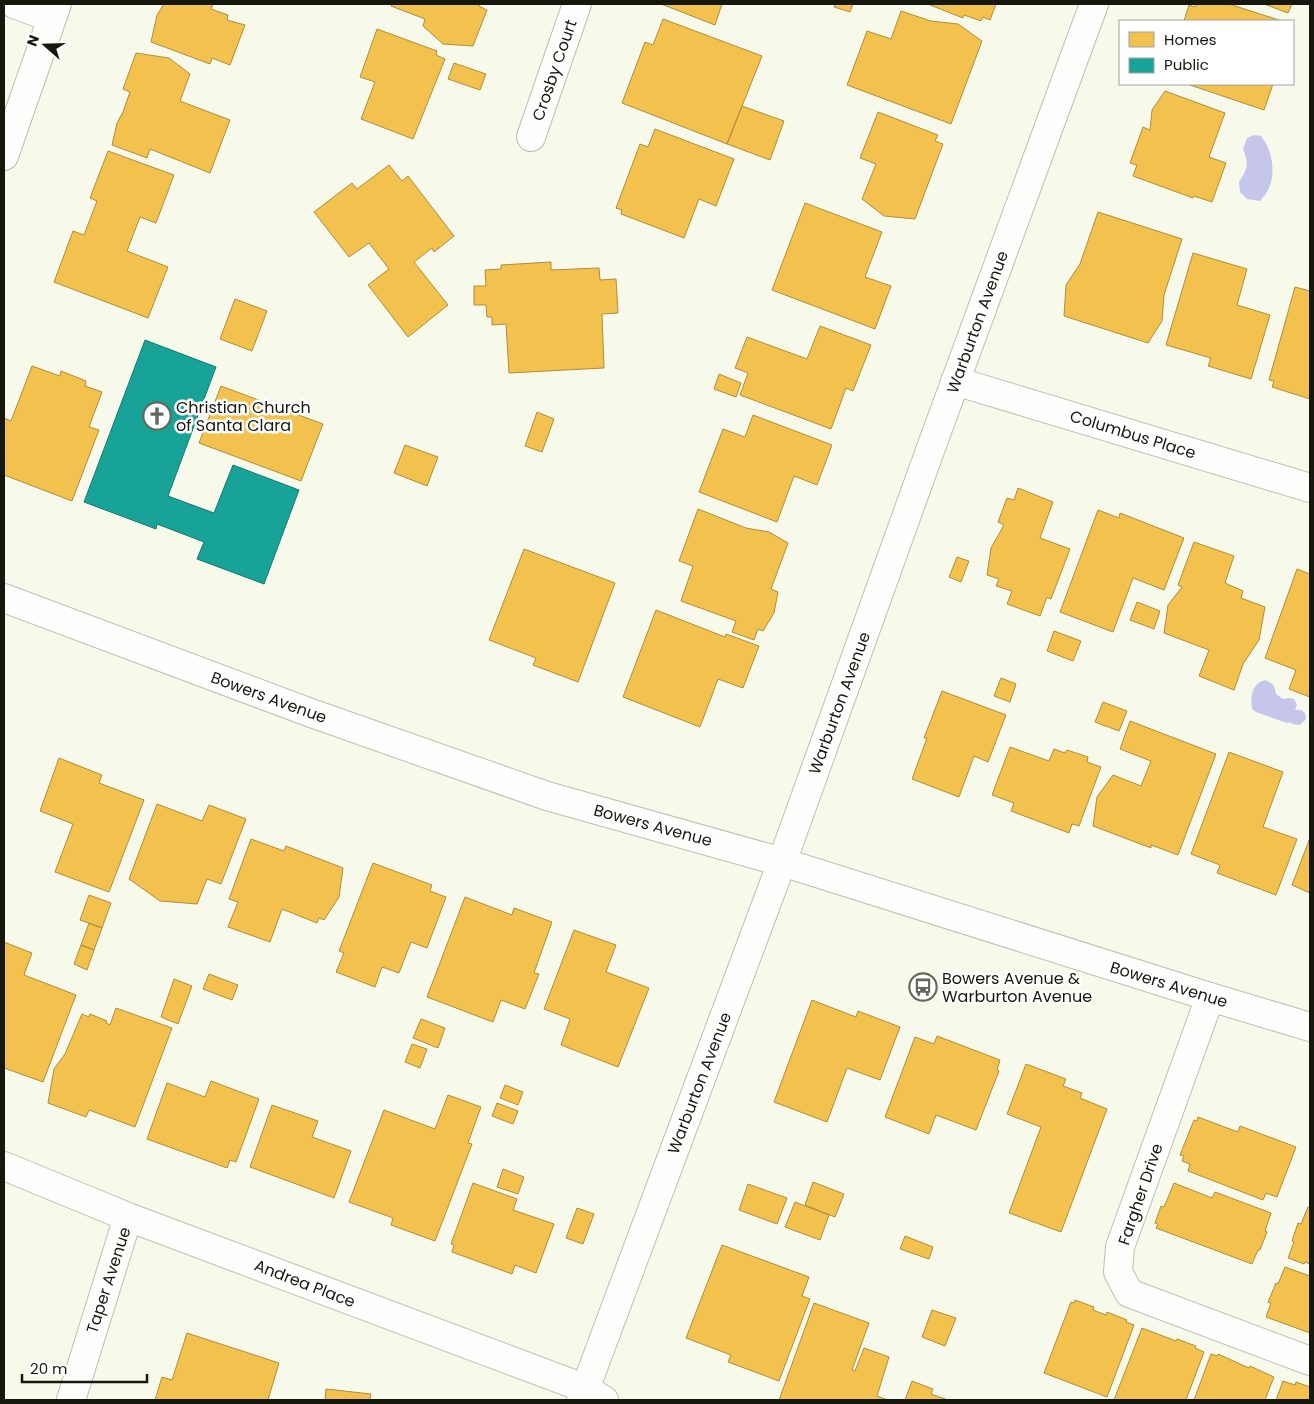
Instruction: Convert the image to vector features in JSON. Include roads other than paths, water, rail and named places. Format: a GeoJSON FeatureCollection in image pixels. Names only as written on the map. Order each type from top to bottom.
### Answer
{"type":"FeatureCollection","features":[{"type":"Feature","properties":{"kind":"street"},"geometry":{"type":"LineString","coordinates":[[4,156],[55,11],[14,4]]}},
{"type":"Feature","properties":{"kind":"street","name":"Crosby Court"},"geometry":{"type":"LineString","coordinates":[[531,137],[578,4]]}},
{"type":"Feature","properties":{"kind":"street","name":"Warburton Avenue"},"geometry":{"type":"LineString","coordinates":[[590,1396],[955,381],[1094,4]]}},
{"type":"Feature","properties":{"kind":"street","name":"Columbus Place"},"geometry":{"type":"LineString","coordinates":[[955,381],[1310,488]]}},
{"type":"Feature","properties":{"kind":"street","name":"Bowers Avenue"},"geometry":{"type":"LineString","coordinates":[[4,598],[311,713],[547,796],[782,862],[1310,1027]]}},
{"type":"Feature","properties":{"kind":"street","name":"Fargher Drive"},"geometry":{"type":"LineString","coordinates":[[1210,997],[1120,1246],[1118,1272],[1129,1293],[1310,1361]]}},
{"type":"Feature","properties":{"kind":"street","name":"Andrea Place"},"geometry":{"type":"LineString","coordinates":[[4,1166],[128,1217],[590,1396]]}},
{"type":"Feature","properties":{"kind":"street","name":"Taper Avenue"},"geometry":{"type":"LineString","coordinates":[[70,1400],[128,1217]]}},
{"type":"Feature","properties":{"kind":"water"},"geometry":{"type":"Polygon","coordinates":[[[1254,135],[1261,136],[1265,141],[1272,161],[1271,182],[1260,201],[1247,199],[1240,192],[1239,182],[1247,166],[1243,149],[1247,138],[1254,135]]]}},
{"type":"Feature","properties":{"kind":"water"},"geometry":{"type":"Polygon","coordinates":[[[1265,680],[1272,684],[1276,694],[1283,699],[1294,699],[1297,705],[1295,710],[1301,710],[1305,713],[1306,719],[1300,725],[1287,723],[1252,709],[1253,691],[1257,684],[1265,680]]]}},
{"type":"Feature","properties":{"kind":"place","name":"Christian Church of Santa Clara"},"geometry":{"type":"Point","coordinates":[157,416]}},
{"type":"Feature","properties":{"kind":"place","name":"Bowers Avenue & Warburton Avenue"},"geometry":{"type":"Point","coordinates":[923,987]}}]}
